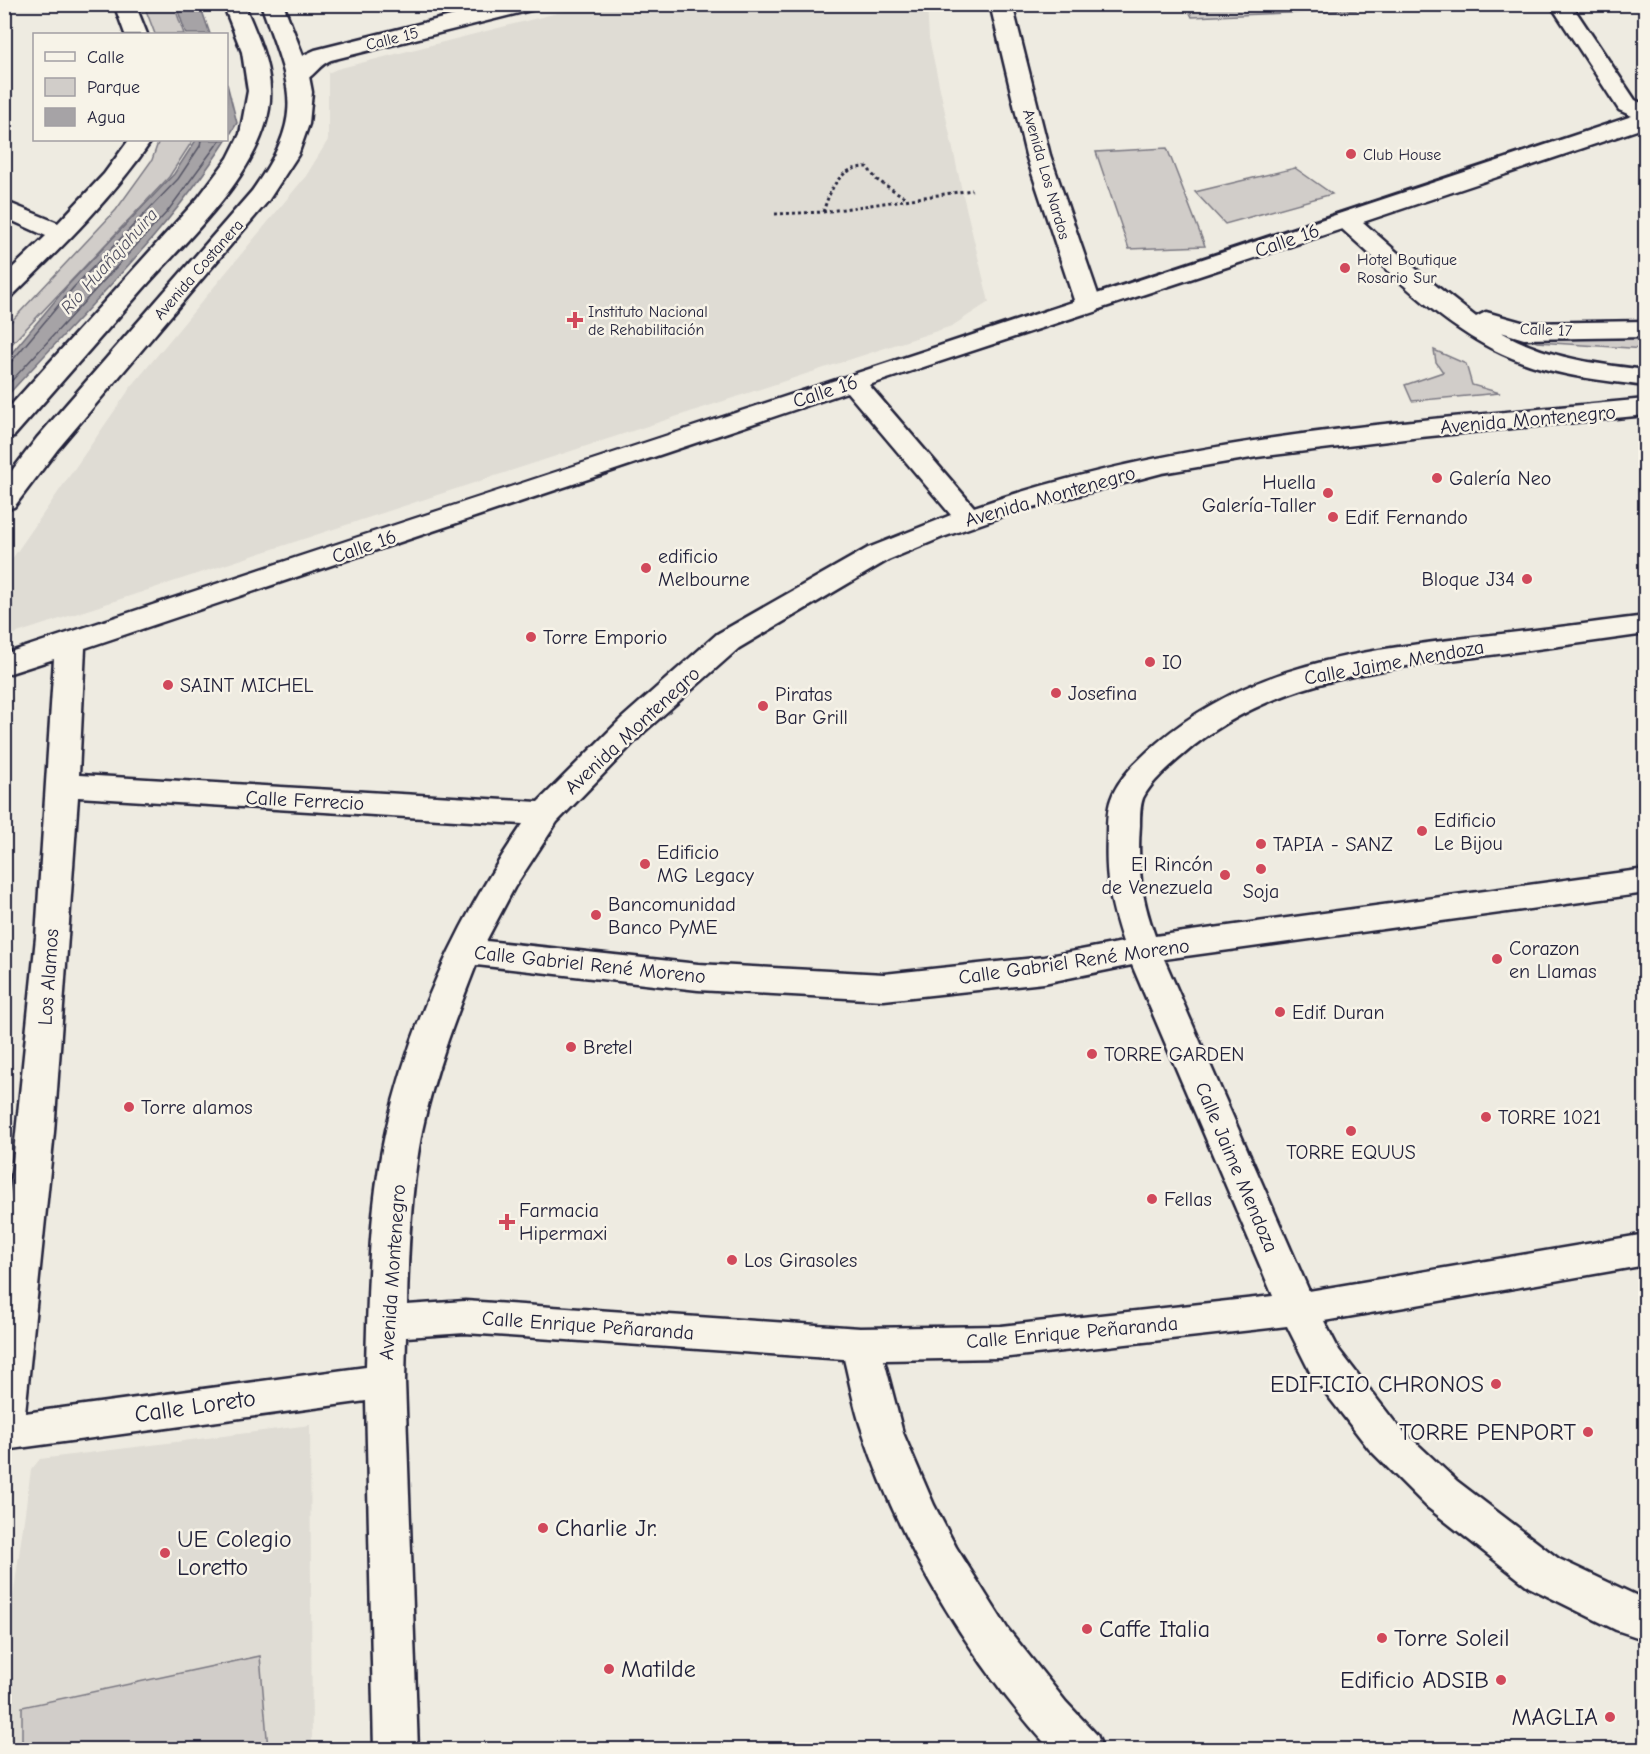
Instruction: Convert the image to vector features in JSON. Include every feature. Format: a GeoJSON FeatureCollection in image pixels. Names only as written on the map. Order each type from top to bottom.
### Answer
{"type":"FeatureCollection","features":[{"type":"Feature","properties":{"kind":"street"},"geometry":{"type":"LineString","coordinates":[[124,4],[136,33]]}},
{"type":"Feature","properties":{"kind":"street","name":"Avenida Costanera"},"geometry":{"type":"LineString","coordinates":[[4,429],[206,203],[239,159],[252,134],[258,107],[257,76],[253,52],[233,4]]}},
{"type":"Feature","properties":{"kind":"street","name":"Avenida Costanera"},"geometry":{"type":"LineString","coordinates":[[4,501],[47,444],[260,196],[277,173],[289,151],[296,131],[300,100],[295,65],[272,4]]}},
{"type":"Feature","properties":{"kind":"street","name":"Calle 15"},"geometry":{"type":"LineString","coordinates":[[295,65],[324,41],[468,4]]}},
{"type":"Feature","properties":{"kind":"street","name":"Calle 15"},"geometry":{"type":"LineString","coordinates":[[295,65],[323,55],[527,4]]}},
{"type":"Feature","properties":{"kind":"street","name":"Avenida Los Nardos"},"geometry":{"type":"LineString","coordinates":[[1001,4],[1038,155],[1089,306]]}},
{"type":"Feature","properties":{"kind":"street","name":"Avenida Los Nardos"},"geometry":{"type":"LineString","coordinates":[[1011,40],[1014,4]]}},
{"type":"Feature","properties":{"kind":"street"},"geometry":{"type":"LineString","coordinates":[[1560,4],[1627,105],[1646,114]]}},
{"type":"Feature","properties":{"kind":"street"},"geometry":{"type":"LineString","coordinates":[[257,76],[295,65]]}},
{"type":"Feature","properties":{"kind":"street","name":"Calle 16"},"geometry":{"type":"LineString","coordinates":[[4,664],[70,644],[852,382],[1089,306],[1646,119]]}},
{"type":"Feature","properties":{"kind":"street"},"geometry":{"type":"LineString","coordinates":[[4,290],[62,234],[112,178],[139,141]]}},
{"type":"Feature","properties":{"kind":"street"},"geometry":{"type":"LineString","coordinates":[[4,208],[62,234]]}},
{"type":"Feature","properties":{"kind":"street"},"geometry":{"type":"LineString","coordinates":[[1346,220],[1450,309],[1483,333],[1513,349],[1550,363],[1646,378]]}},
{"type":"Feature","properties":{"kind":"street","name":"Calle 17"},"geometry":{"type":"LineString","coordinates":[[1450,309],[1524,331],[1646,329]]}},
{"type":"Feature","properties":{"kind":"street"},"geometry":{"type":"LineString","coordinates":[[852,382],[969,519]]}},
{"type":"Feature","properties":{"kind":"street","name":"Avenida Montenegro"},"geometry":{"type":"LineString","coordinates":[[396,1749],[385,1381],[390,1242],[404,1131],[432,1033],[464,951],[500,883],[546,814],[633,725],[728,640],[878,554],[969,519],[1059,491],[1160,465],[1257,449],[1421,429],[1646,407]]}},
{"type":"Feature","properties":{"kind":"street","name":"Calle Jaime Mendoza"},"geometry":{"type":"LineString","coordinates":[[1646,625],[1423,653],[1326,669],[1270,687],[1218,714],[1179,739],[1154,764],[1127,798],[1124,836],[1124,889],[1143,950],[1298,1309],[1325,1362],[1383,1437],[1442,1494],[1544,1573],[1631,1616],[1646,1620]]}},
{"type":"Feature","properties":{"kind":"street","name":"Los Alamos"},"geometry":{"type":"LineString","coordinates":[[4,1424],[11,1309],[40,1083],[64,785],[70,644]]}},
{"type":"Feature","properties":{"kind":"street","name":"Calle Ferrecio"},"geometry":{"type":"LineString","coordinates":[[64,785],[546,814]]}},
{"type":"Feature","properties":{"kind":"street","name":"Calle Gabriel René Moreno"},"geometry":{"type":"LineString","coordinates":[[464,951],[698,977],[884,987],[1044,970],[1143,950],[1646,881]]}},
{"type":"Feature","properties":{"kind":"street","name":"Calle Enrique Peñaranda"},"geometry":{"type":"LineString","coordinates":[[387,1322],[465,1317],[860,1344],[1001,1342],[1298,1309],[1646,1249]]}},
{"type":"Feature","properties":{"kind":"street"},"geometry":{"type":"LineString","coordinates":[[860,1344],[883,1432],[919,1518],[980,1625],[1058,1726],[1081,1749]]}},
{"type":"Feature","properties":{"kind":"street","name":"Calle Loreto"},"geometry":{"type":"LineString","coordinates":[[4,1433],[385,1381]]}},
{"type":"Feature","properties":{"kind":"path"},"geometry":{"type":"LineString","coordinates":[[823,212],[835,180],[848,168],[857,165],[867,166],[877,180],[906,198]]}},
{"type":"Feature","properties":{"kind":"path"},"geometry":{"type":"LineString","coordinates":[[775,214],[823,212],[972,190]]}},
{"type":"Feature","properties":{"kind":"shaded area","name":"Instituto Nacional de Rehabilitación"},"geometry":{"type":"Polygon","coordinates":[[[589,5],[927,5],[929,38],[989,302],[952,326],[5,637],[5,569],[131,387],[306,176],[328,140],[328,73],[589,5]]]}},
{"type":"Feature","properties":{"kind":"shaded area","name":"UE Colegio Loretto"},"geometry":{"type":"Polygon","coordinates":[[[310,1425],[312,1749],[5,1750],[5,1654],[31,1470],[40,1459],[310,1425]]]}},
{"type":"Feature","properties":{"kind":"green space"},"geometry":{"type":"Polygon","coordinates":[[[1353,4],[1356,10],[1192,17],[1186,5],[1353,4]]]}},
{"type":"Feature","properties":{"kind":"green space"},"geometry":{"type":"Polygon","coordinates":[[[144,5],[174,5],[184,33],[155,33],[144,5]]]}},
{"type":"Feature","properties":{"kind":"green space"},"geometry":{"type":"Polygon","coordinates":[[[159,141],[192,141],[169,177],[5,351],[5,328],[116,210],[152,160],[159,141]]]}},
{"type":"Feature","properties":{"kind":"green space"},"geometry":{"type":"Polygon","coordinates":[[[1167,148],[1205,246],[1129,249],[1096,152],[1167,148]]]}},
{"type":"Feature","properties":{"kind":"green space"},"geometry":{"type":"Polygon","coordinates":[[[1295,168],[1332,194],[1225,224],[1195,192],[1295,168]]]}},
{"type":"Feature","properties":{"kind":"green space"},"geometry":{"type":"Polygon","coordinates":[[[1645,328],[1645,349],[1537,342],[1505,331],[1645,328]]]}},
{"type":"Feature","properties":{"kind":"green space"},"geometry":{"type":"Polygon","coordinates":[[[1434,350],[1466,364],[1472,385],[1500,393],[1412,401],[1405,385],[1443,372],[1436,362],[1434,350]]]}},
{"type":"Feature","properties":{"kind":"green space"},"geometry":{"type":"Polygon","coordinates":[[[260,1656],[268,1749],[22,1749],[22,1707],[260,1656]]]}},
{"type":"Feature","properties":{"kind":"water"},"geometry":{"type":"Polygon","coordinates":[[[176,5],[200,5],[210,33],[186,33],[176,5]]]}},
{"type":"Feature","properties":{"kind":"water"},"geometry":{"type":"Polygon","coordinates":[[[228,88],[237,123],[228,137],[228,88]]]}},
{"type":"Feature","properties":{"kind":"water","name":"Río Huañajahuira"},"geometry":{"type":"Polygon","coordinates":[[[195,141],[225,141],[186,197],[128,266],[5,398],[5,361],[69,284],[174,174],[195,141]]]}},
{"type":"Feature","properties":{"kind":"place","name":"Club House"},"geometry":{"type":"Point","coordinates":[1351,154]}},
{"type":"Feature","properties":{"kind":"place","name":"Hotel Boutique Rosario Sur"},"geometry":{"type":"Point","coordinates":[1345,268]}},
{"type":"Feature","properties":{"kind":"place","name":"Instituto Nacional de Rehabilitación"},"geometry":{"type":"Point","coordinates":[575,320]}},
{"type":"Feature","properties":{"kind":"place","name":"Galería Neo"},"geometry":{"type":"Point","coordinates":[1437,478]}},
{"type":"Feature","properties":{"kind":"place","name":"Huella Galería-Taller"},"geometry":{"type":"Point","coordinates":[1328,493]}},
{"type":"Feature","properties":{"kind":"place","name":"Edif. Fernando"},"geometry":{"type":"Point","coordinates":[1333,517]}},
{"type":"Feature","properties":{"kind":"place","name":"edificio Melbourne"},"geometry":{"type":"Point","coordinates":[646,568]}},
{"type":"Feature","properties":{"kind":"place","name":"Bloque J34"},"geometry":{"type":"Point","coordinates":[1527,579]}},
{"type":"Feature","properties":{"kind":"place","name":"Torre Emporio"},"geometry":{"type":"Point","coordinates":[531,637]}},
{"type":"Feature","properties":{"kind":"place","name":"IO"},"geometry":{"type":"Point","coordinates":[1150,662]}},
{"type":"Feature","properties":{"kind":"place","name":"SAINT MICHEL"},"geometry":{"type":"Point","coordinates":[168,685]}},
{"type":"Feature","properties":{"kind":"place","name":"Josefina"},"geometry":{"type":"Point","coordinates":[1056,693]}},
{"type":"Feature","properties":{"kind":"place","name":"Piratas Bar Grill"},"geometry":{"type":"Point","coordinates":[763,706]}},
{"type":"Feature","properties":{"kind":"place","name":"Edificio Le Bijou"},"geometry":{"type":"Point","coordinates":[1422,831]}},
{"type":"Feature","properties":{"kind":"place","name":"TAPIA - SANZ"},"geometry":{"type":"Point","coordinates":[1261,844]}},
{"type":"Feature","properties":{"kind":"place","name":"Edificio MG Legacy"},"geometry":{"type":"Point","coordinates":[645,864]}},
{"type":"Feature","properties":{"kind":"place","name":"Soja"},"geometry":{"type":"Point","coordinates":[1261,869]}},
{"type":"Feature","properties":{"kind":"place","name":"El Rincón de Venezuela"},"geometry":{"type":"Point","coordinates":[1225,875]}},
{"type":"Feature","properties":{"kind":"place","name":"Bancomunidad Banco PyME"},"geometry":{"type":"Point","coordinates":[596,915]}},
{"type":"Feature","properties":{"kind":"place","name":"Corazon en Llamas"},"geometry":{"type":"Point","coordinates":[1497,959]}},
{"type":"Feature","properties":{"kind":"place","name":"Edif. Duran"},"geometry":{"type":"Point","coordinates":[1280,1012]}},
{"type":"Feature","properties":{"kind":"place","name":"Bretel"},"geometry":{"type":"Point","coordinates":[571,1047]}},
{"type":"Feature","properties":{"kind":"place","name":"TORRE GARDEN"},"geometry":{"type":"Point","coordinates":[1092,1054]}},
{"type":"Feature","properties":{"kind":"place","name":"Torre alamos"},"geometry":{"type":"Point","coordinates":[129,1107]}},
{"type":"Feature","properties":{"kind":"place","name":"TORRE 1021"},"geometry":{"type":"Point","coordinates":[1486,1117]}},
{"type":"Feature","properties":{"kind":"place","name":"TORRE EQUUS"},"geometry":{"type":"Point","coordinates":[1351,1131]}},
{"type":"Feature","properties":{"kind":"place","name":"Fellas"},"geometry":{"type":"Point","coordinates":[1152,1199]}},
{"type":"Feature","properties":{"kind":"place","name":"Farmacia Hipermaxi"},"geometry":{"type":"Point","coordinates":[507,1222]}},
{"type":"Feature","properties":{"kind":"place","name":"Los Girasoles"},"geometry":{"type":"Point","coordinates":[732,1260]}},
{"type":"Feature","properties":{"kind":"place","name":"EDIFICIO CHRONOS"},"geometry":{"type":"Point","coordinates":[1496,1384]}},
{"type":"Feature","properties":{"kind":"place","name":"TORRE PENPORT"},"geometry":{"type":"Point","coordinates":[1588,1432]}},
{"type":"Feature","properties":{"kind":"place","name":"Charlie Jr."},"geometry":{"type":"Point","coordinates":[543,1528]}},
{"type":"Feature","properties":{"kind":"place","name":"UE Colegio Loretto"},"geometry":{"type":"Point","coordinates":[165,1553]}},
{"type":"Feature","properties":{"kind":"place","name":"Caffe Italia"},"geometry":{"type":"Point","coordinates":[1087,1629]}},
{"type":"Feature","properties":{"kind":"place","name":"Torre Soleil"},"geometry":{"type":"Point","coordinates":[1382,1638]}},
{"type":"Feature","properties":{"kind":"place","name":"Matilde"},"geometry":{"type":"Point","coordinates":[609,1669]}},
{"type":"Feature","properties":{"kind":"place","name":"Edificio ADSIB"},"geometry":{"type":"Point","coordinates":[1501,1680]}},
{"type":"Feature","properties":{"kind":"place","name":"MAGLIA"},"geometry":{"type":"Point","coordinates":[1610,1717]}}]}
